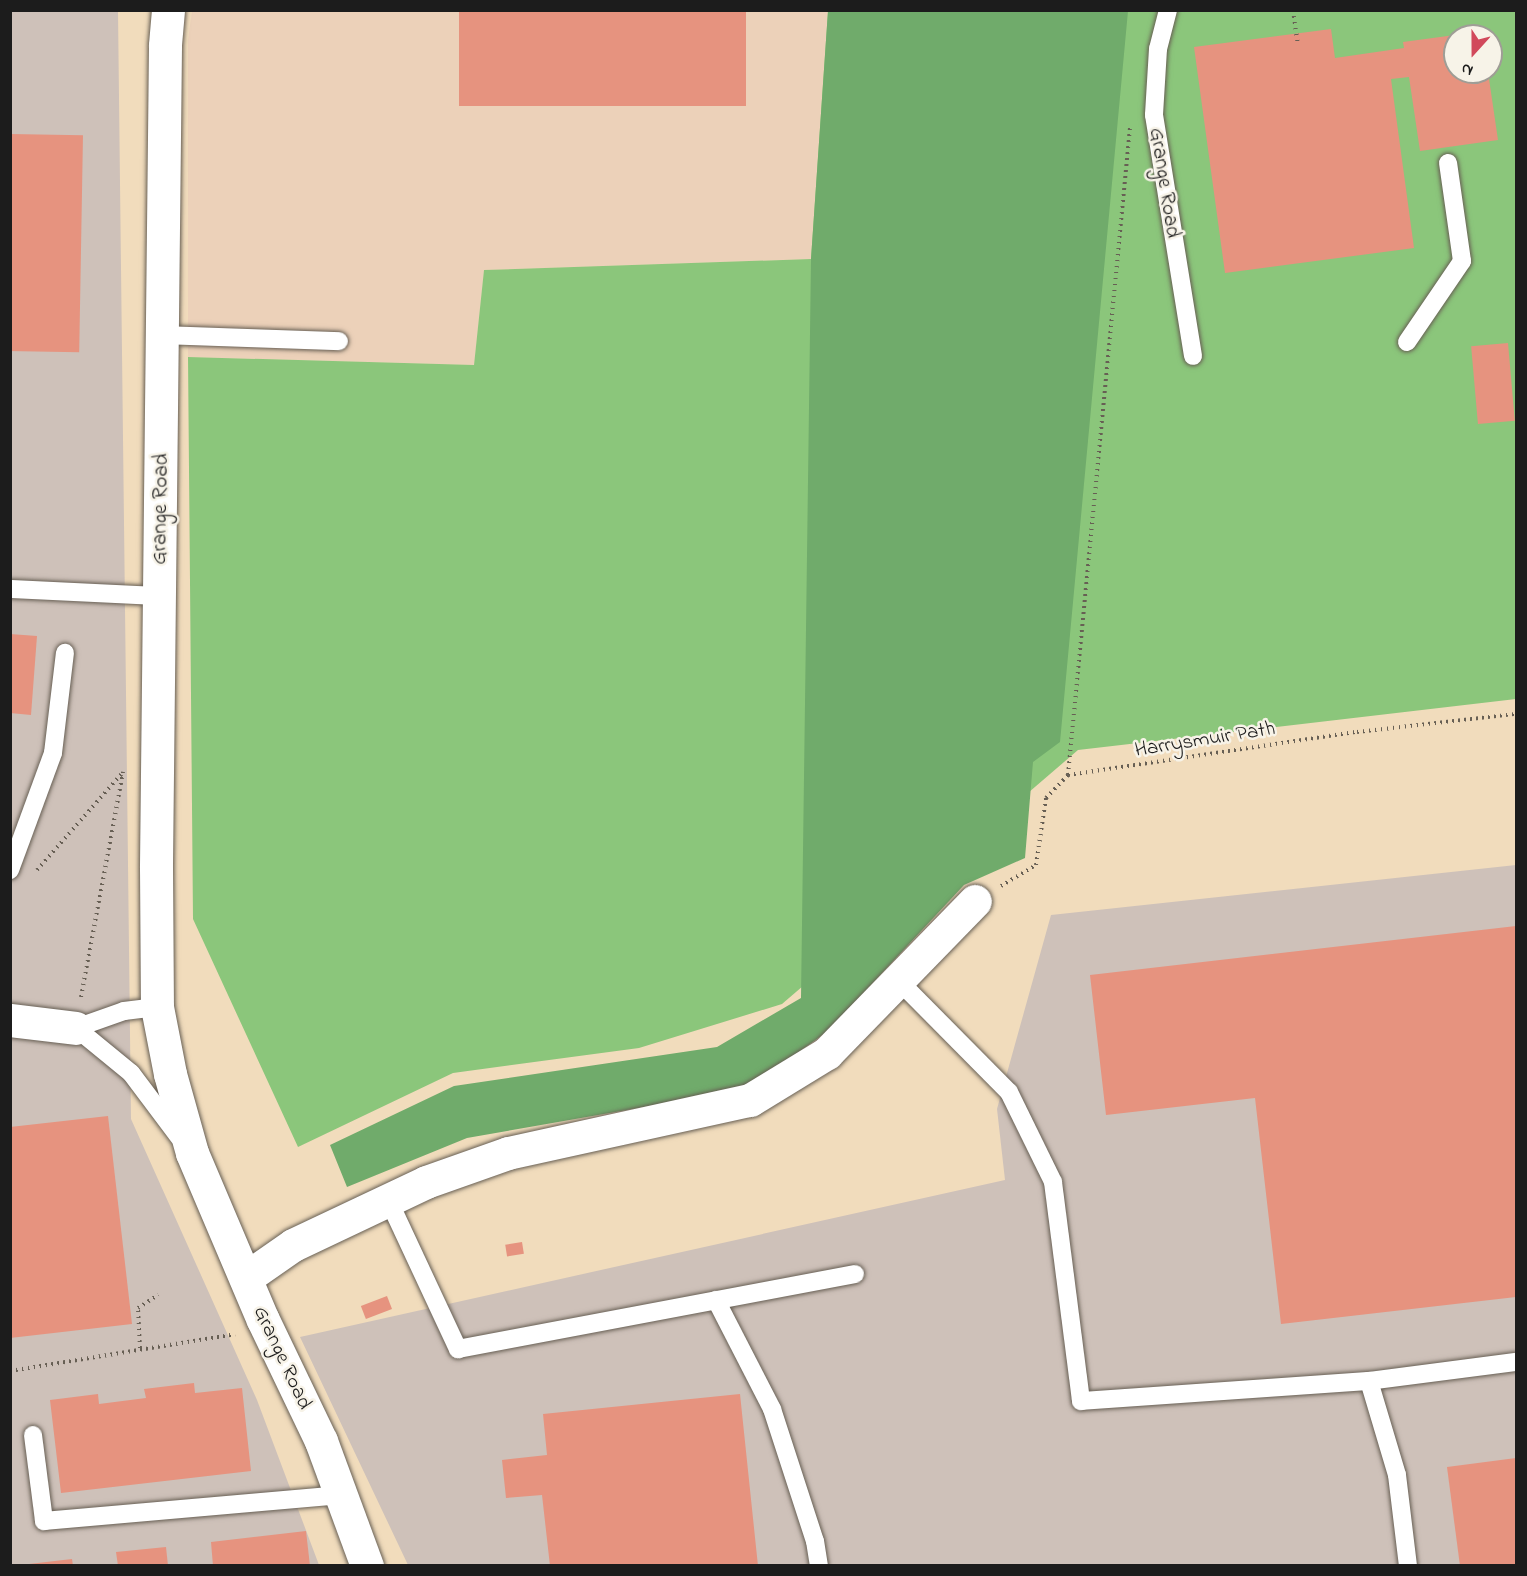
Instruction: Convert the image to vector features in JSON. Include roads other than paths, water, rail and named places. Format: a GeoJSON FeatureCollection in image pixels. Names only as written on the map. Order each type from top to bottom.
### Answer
{"type":"FeatureCollection","features":[{"type":"Feature","properties":{"kind":"street","name":"Grange Road"},"geometry":{"type":"LineString","coordinates":[[168,10],[159,596],[158,1007],[170,1074],[192,1153],[247,1277],[263,1320],[321,1441],[367,1566]]}},
{"type":"Feature","properties":{"kind":"street"},"geometry":{"type":"LineString","coordinates":[[247,1277],[293,1245],[388,1199],[508,1153],[750,1100],[827,1053],[975,901]]}},
{"type":"Feature","properties":{"kind":"street"},"geometry":{"type":"LineString","coordinates":[[10,1020],[76,1028]]}},
{"type":"Feature","properties":{"kind":"lane","name":"Grange Road"},"geometry":{"type":"LineString","coordinates":[[1168,10],[1158,49],[1154,115],[1193,356]]}},
{"type":"Feature","properties":{"kind":"lane"},"geometry":{"type":"LineString","coordinates":[[1407,342],[1462,261],[1448,163]]}},
{"type":"Feature","properties":{"kind":"lane"},"geometry":{"type":"LineString","coordinates":[[163,334],[339,341]]}},
{"type":"Feature","properties":{"kind":"lane"},"geometry":{"type":"LineString","coordinates":[[10,589],[159,596]]}},
{"type":"Feature","properties":{"kind":"lane"},"geometry":{"type":"LineString","coordinates":[[10,870],[53,753],[65,653]]}},
{"type":"Feature","properties":{"kind":"lane"},"geometry":{"type":"LineString","coordinates":[[897,979],[1009,1092],[1053,1182],[1082,1401],[1369,1381],[1516,1362]]}},
{"type":"Feature","properties":{"kind":"lane"},"geometry":{"type":"LineString","coordinates":[[76,1028],[124,1011],[158,1007]]}},
{"type":"Feature","properties":{"kind":"lane","name":"Grange Road"},"geometry":{"type":"LineString","coordinates":[[76,1028],[131,1073],[192,1153]]}},
{"type":"Feature","properties":{"kind":"lane"},"geometry":{"type":"LineString","coordinates":[[388,1199],[458,1349],[855,1274]]}},
{"type":"Feature","properties":{"kind":"lane"},"geometry":{"type":"LineString","coordinates":[[716,1300],[772,1408],[815,1541],[819,1566]]}},
{"type":"Feature","properties":{"kind":"lane"},"geometry":{"type":"LineString","coordinates":[[1369,1381],[1397,1475],[1408,1566]]}},
{"type":"Feature","properties":{"kind":"lane"},"geometry":{"type":"LineString","coordinates":[[33,1435],[44,1521],[341,1495]]}}]}
